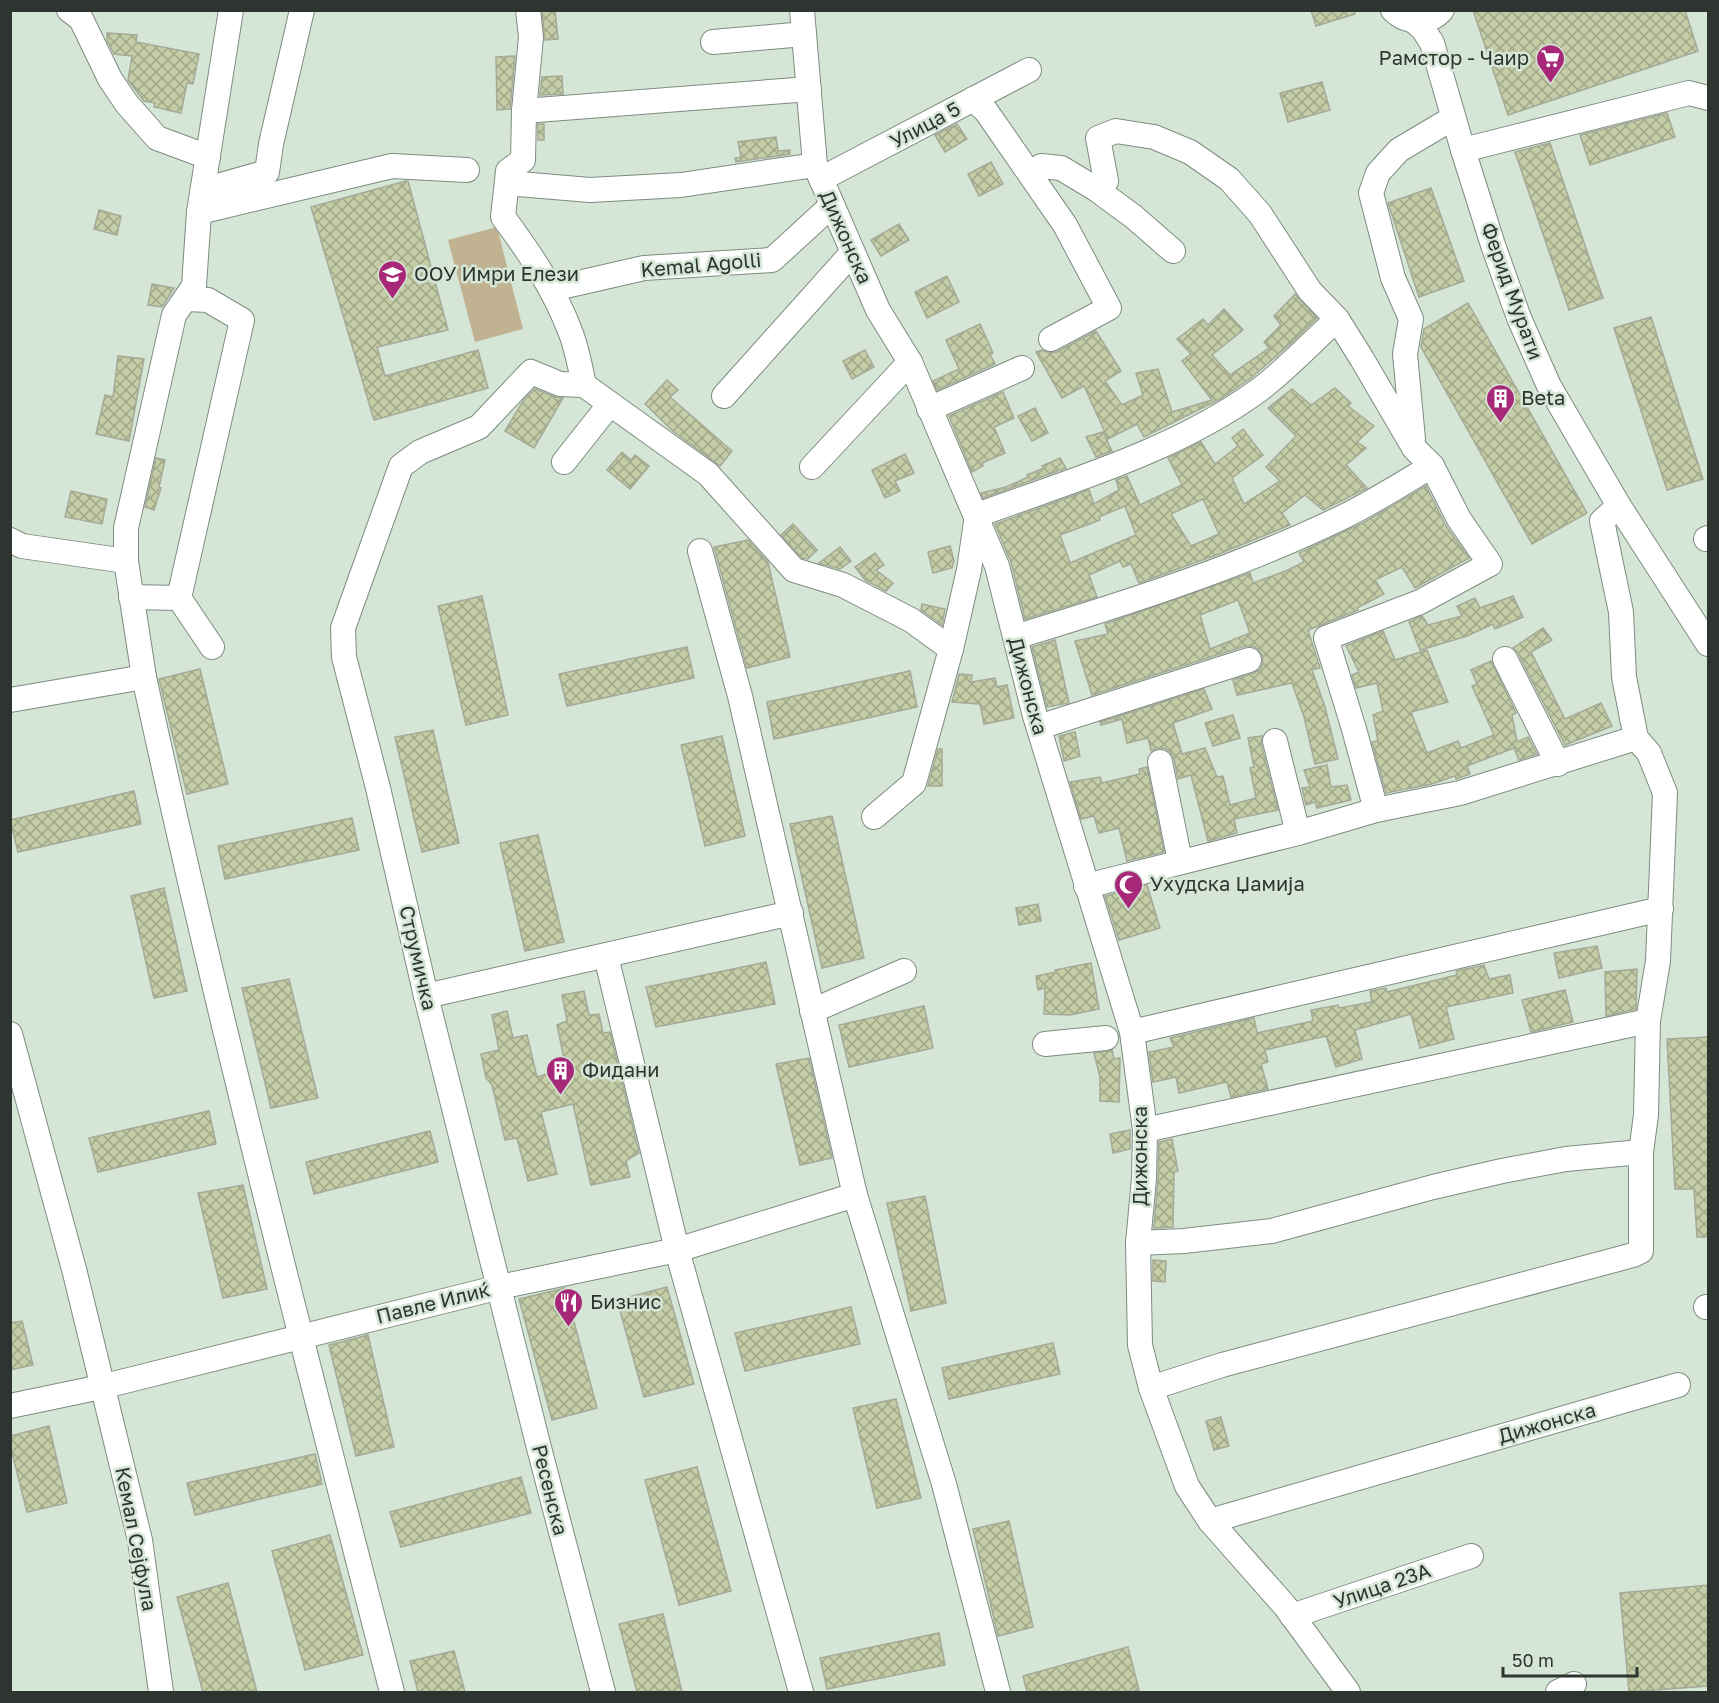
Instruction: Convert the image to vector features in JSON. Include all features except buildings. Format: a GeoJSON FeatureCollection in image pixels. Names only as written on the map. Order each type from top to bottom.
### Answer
{"type":"FeatureCollection","features":[{"type":"Feature","properties":{"kind":"street"},"geometry":{"type":"LineString","coordinates":[[69,10],[81,19],[110,79],[127,104],[157,138],[208,157]]}},
{"type":"Feature","properties":{"kind":"street"},"geometry":{"type":"LineString","coordinates":[[231,10],[201,201],[194,286],[174,315],[126,528],[126,561],[144,677],[178,835],[299,1336],[392,1692]]}},
{"type":"Feature","properties":{"kind":"street"},"geometry":{"type":"LineString","coordinates":[[201,201],[267,172],[271,144],[302,10]]}},
{"type":"Feature","properties":{"kind":"street"},"geometry":{"type":"LineString","coordinates":[[528,10],[531,37],[524,111],[523,160],[493,174],[503,217],[552,289],[571,333],[584,385],[708,474],[794,570],[843,585],[911,620],[951,649]]}},
{"type":"Feature","properties":{"kind":"street","name":"Ферид Мурати"},"geometry":{"type":"LineString","coordinates":[[1421,14],[1423,29],[1432,43],[1463,150],[1519,318],[1549,386],[1619,506],[1708,644]]}},
{"type":"Feature","properties":{"kind":"street"},"geometry":{"type":"LineString","coordinates":[[713,42],[803,22]]}},
{"type":"Feature","properties":{"kind":"street","name":"Дижонска"},"geometry":{"type":"LineString","coordinates":[[803,22],[818,172],[878,310],[910,362],[998,566],[1039,728],[1132,1032],[1145,1130],[1144,1179],[1138,1243],[1140,1345],[1151,1388],[1188,1486],[1210,1521],[1292,1616],[1348,1692]]}},
{"type":"Feature","properties":{"kind":"street","name":"Улица 5"},"geometry":{"type":"LineString","coordinates":[[201,201],[392,166],[493,174],[590,190],[818,172],[1029,70]]}},
{"type":"Feature","properties":{"kind":"street"},"geometry":{"type":"LineString","coordinates":[[524,111],[809,89]]}},
{"type":"Feature","properties":{"kind":"street"},"geometry":{"type":"LineString","coordinates":[[1463,150],[1689,93],[1708,98]]}},
{"type":"Feature","properties":{"kind":"street"},"geometry":{"type":"LineString","coordinates":[[973,99],[986,111],[1065,225],[1109,308],[1051,339]]}},
{"type":"Feature","properties":{"kind":"street"},"geometry":{"type":"LineString","coordinates":[[1414,448],[1405,354],[1411,319],[1393,278],[1371,193],[1378,173],[1399,150],[1453,118]]}},
{"type":"Feature","properties":{"kind":"street"},"geometry":{"type":"LineString","coordinates":[[1096,189],[1106,181],[1098,138],[1116,131],[1154,137],[1190,152],[1229,179],[1252,206],[1310,291],[1336,319],[1414,448],[1432,466],[1460,519],[1490,564],[1420,602],[1326,638],[1376,810]]}},
{"type":"Feature","properties":{"kind":"street"},"geometry":{"type":"LineString","coordinates":[[1012,148],[1041,166],[1062,196]]}},
{"type":"Feature","properties":{"kind":"street"},"geometry":{"type":"LineString","coordinates":[[1041,166],[1061,168],[1096,189],[1134,217],[1173,251]]}},
{"type":"Feature","properties":{"kind":"street","name":"Kemal Agolli"},"geometry":{"type":"LineString","coordinates":[[552,289],[644,268],[772,260],[832,205]]}},
{"type":"Feature","properties":{"kind":"street"},"geometry":{"type":"LineString","coordinates":[[724,396],[852,253]]}},
{"type":"Feature","properties":{"kind":"street"},"geometry":{"type":"LineString","coordinates":[[186,299],[208,300],[242,320],[180,598],[212,647]]}},
{"type":"Feature","properties":{"kind":"street"},"geometry":{"type":"LineString","coordinates":[[874,817],[914,783],[951,649],[969,570],[976,515],[1124,462],[1210,422],[1260,389],[1336,319]]}},
{"type":"Feature","properties":{"kind":"street"},"geometry":{"type":"LineString","coordinates":[[812,467],[910,362]]}},
{"type":"Feature","properties":{"kind":"street"},"geometry":{"type":"LineString","coordinates":[[929,409],[1022,368]]}},
{"type":"Feature","properties":{"kind":"street","name":"Струмичка"},"geometry":{"type":"LineString","coordinates":[[500,1287],[426,996],[378,788],[344,657],[343,628],[401,466],[420,452],[479,427],[531,372],[560,384],[584,385]]}},
{"type":"Feature","properties":{"kind":"street"},"geometry":{"type":"LineString","coordinates":[[564,462],[610,404]]}},
{"type":"Feature","properties":{"kind":"street"},"geometry":{"type":"LineString","coordinates":[[1015,637],[1175,586],[1286,542],[1353,512],[1432,466]]}},
{"type":"Feature","properties":{"kind":"street"},"geometry":{"type":"LineString","coordinates":[[1151,1388],[1222,1365],[1641,1251],[1641,1152],[1646,1115],[1648,1021],[1658,961],[1665,793],[1649,753],[1636,738],[1624,677],[1621,612],[1602,521],[1619,506]]}},
{"type":"Feature","properties":{"kind":"street"},"geometry":{"type":"LineString","coordinates":[[10,540],[22,546],[126,561]]}},
{"type":"Feature","properties":{"kind":"street"},"geometry":{"type":"LineString","coordinates":[[700,551],[740,696],[855,1195],[944,1484],[998,1692]]}},
{"type":"Feature","properties":{"kind":"street"},"geometry":{"type":"LineString","coordinates":[[131,597],[180,598]]}},
{"type":"Feature","properties":{"kind":"street"},"geometry":{"type":"LineString","coordinates":[[1504,659],[1558,764]]}},
{"type":"Feature","properties":{"kind":"street"},"geometry":{"type":"LineString","coordinates":[[1039,728],[1249,660]]}},
{"type":"Feature","properties":{"kind":"street"},"geometry":{"type":"LineString","coordinates":[[10,700],[144,677]]}},
{"type":"Feature","properties":{"kind":"street"},"geometry":{"type":"LineString","coordinates":[[1086,886],[1298,833],[1376,810],[1460,793],[1636,738]]}},
{"type":"Feature","properties":{"kind":"street"},"geometry":{"type":"LineString","coordinates":[[1275,741],[1298,833]]}},
{"type":"Feature","properties":{"kind":"street"},"geometry":{"type":"LineString","coordinates":[[1160,762],[1180,861]]}},
{"type":"Feature","properties":{"kind":"street"},"geometry":{"type":"LineString","coordinates":[[1132,1032],[1661,909]]}},
{"type":"Feature","properties":{"kind":"street"},"geometry":{"type":"LineString","coordinates":[[426,996],[791,913]]}},
{"type":"Feature","properties":{"kind":"street"},"geometry":{"type":"LineString","coordinates":[[606,956],[677,1250],[801,1692]]}},
{"type":"Feature","properties":{"kind":"street"},"geometry":{"type":"LineString","coordinates":[[812,1011],[904,971]]}},
{"type":"Feature","properties":{"kind":"street"},"geometry":{"type":"LineString","coordinates":[[1145,1130],[1648,1021]]}},
{"type":"Feature","properties":{"kind":"street","name":"Кемал Сејфула"},"geometry":{"type":"LineString","coordinates":[[10,1034],[75,1274],[140,1540],[161,1692]]}},
{"type":"Feature","properties":{"kind":"street"},"geometry":{"type":"LineString","coordinates":[[1045,1044],[1106,1038]]}},
{"type":"Feature","properties":{"kind":"street"},"geometry":{"type":"LineString","coordinates":[[1138,1243],[1272,1232],[1433,1187],[1502,1171],[1566,1159],[1641,1152]]}},
{"type":"Feature","properties":{"kind":"street","name":"Павле Илиќ"},"geometry":{"type":"LineString","coordinates":[[10,1406],[102,1387],[500,1287],[677,1250],[855,1195]]}},
{"type":"Feature","properties":{"kind":"street","name":"Ресенска"},"geometry":{"type":"LineString","coordinates":[[500,1287],[603,1692]]}},
{"type":"Feature","properties":{"kind":"street","name":"Дижонска"},"geometry":{"type":"LineString","coordinates":[[1210,1521],[1678,1385]]}},
{"type":"Feature","properties":{"kind":"street","name":"Улица 23А"},"geometry":{"type":"LineString","coordinates":[[1292,1616],[1471,1556]]}},
{"type":"Feature","properties":{"kind":"shaded area"},"geometry":{"type":"Polygon","coordinates":[[[497,227],[523,329],[475,342],[448,240],[497,227]]]}},
{"type":"Feature","properties":{"kind":"place","name":"Рамстор - Чаир"},"geometry":{"type":"Point","coordinates":[1550,84]}},
{"type":"Feature","properties":{"kind":"place","name":"ООУ Имри Елези"},"geometry":{"type":"Point","coordinates":[393,300]}},
{"type":"Feature","properties":{"kind":"place","name":"Beta"},"geometry":{"type":"Point","coordinates":[1500,424]}},
{"type":"Feature","properties":{"kind":"place","name":"Ухудска Џамија"},"geometry":{"type":"Point","coordinates":[1129,910]}},
{"type":"Feature","properties":{"kind":"place","name":"Фидани"},"geometry":{"type":"Point","coordinates":[561,1096]}},
{"type":"Feature","properties":{"kind":"place","name":"Бизнис"},"geometry":{"type":"Point","coordinates":[569,1328]}}]}
